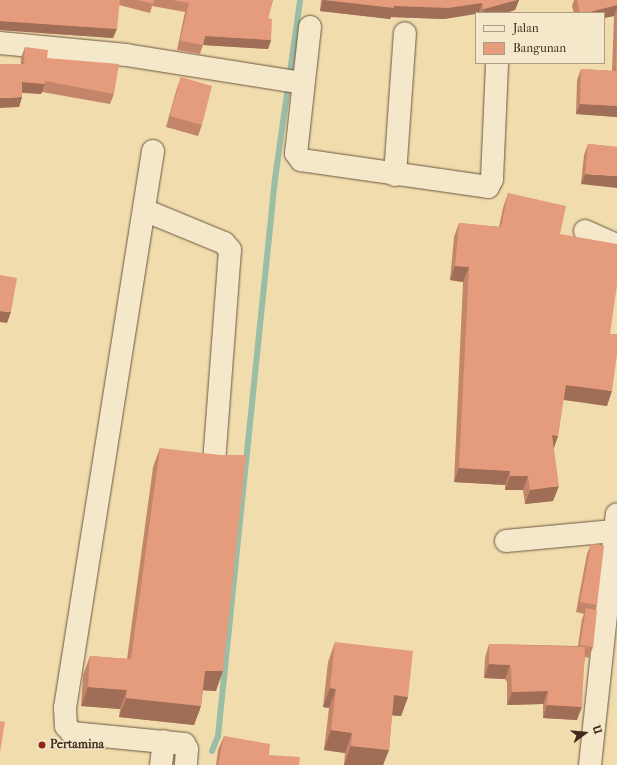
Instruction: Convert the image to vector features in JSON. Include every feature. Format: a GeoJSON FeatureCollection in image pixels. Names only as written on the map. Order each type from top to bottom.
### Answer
{"type":"FeatureCollection","features":[{"type":"Feature","properties":{"kind":"street"},"geometry":{"type":"LineString","coordinates":[[310,27],[292,82],[298,157],[301,160],[395,175],[488,187],[492,179],[497,64]]}},
{"type":"Feature","properties":{"kind":"street"},"geometry":{"type":"LineString","coordinates":[[395,175],[405,33]]}},
{"type":"Feature","properties":{"kind":"street"},"geometry":{"type":"LineString","coordinates":[[0,43],[126,55],[292,82]]}},
{"type":"Feature","properties":{"kind":"street"},"geometry":{"type":"LineString","coordinates":[[153,151],[65,708],[66,726],[72,733],[184,744],[187,749],[186,765]]}},
{"type":"Feature","properties":{"kind":"street"},"geometry":{"type":"LineString","coordinates":[[144,210],[224,243],[230,250],[214,462]]}},
{"type":"Feature","properties":{"kind":"street"},"geometry":{"type":"LineString","coordinates":[[585,231],[617,245]]}},
{"type":"Feature","properties":{"kind":"street"},"geometry":{"type":"LineString","coordinates":[[506,541],[616,522],[590,765]]}},
{"type":"Feature","properties":{"kind":"street"},"geometry":{"type":"LineString","coordinates":[[161,765],[164,741]]}},
{"type":"Feature","properties":{"kind":"building"},"geometry":{"type":"Polygon","coordinates":[[[0,0],[120,0],[117,29],[0,21],[0,0]]]}},
{"type":"Feature","properties":{"kind":"building"},"geometry":{"type":"Polygon","coordinates":[[[137,0],[154,0],[153,4],[137,0]]]}},
{"type":"Feature","properties":{"kind":"building"},"geometry":{"type":"Polygon","coordinates":[[[172,0],[273,0],[268,18],[272,19],[271,40],[205,36],[203,45],[180,41],[189,3],[172,0]]]}},
{"type":"Feature","properties":{"kind":"building"},"geometry":{"type":"Polygon","coordinates":[[[324,0],[517,0],[484,9],[482,3],[448,8],[394,6],[394,8],[324,0]]]}},
{"type":"Feature","properties":{"kind":"building"},"geometry":{"type":"Polygon","coordinates":[[[577,0],[617,0],[617,5],[590,12],[580,12],[577,0]]]}},
{"type":"Feature","properties":{"kind":"building"},"geometry":{"type":"Polygon","coordinates":[[[617,32],[617,106],[580,104],[581,69],[616,71],[617,32]]]}},
{"type":"Feature","properties":{"kind":"building"},"geometry":{"type":"Polygon","coordinates":[[[25,47],[48,50],[47,58],[119,64],[114,94],[45,81],[45,84],[22,82],[22,97],[0,98],[0,64],[24,64],[25,47]]]}},
{"type":"Feature","properties":{"kind":"building"},"geometry":{"type":"Polygon","coordinates":[[[181,77],[212,86],[202,125],[170,116],[181,77]]]}},
{"type":"Feature","properties":{"kind":"building"},"geometry":{"type":"Polygon","coordinates":[[[588,144],[617,147],[617,176],[585,174],[588,144]]]}},
{"type":"Feature","properties":{"kind":"building"},"geometry":{"type":"Polygon","coordinates":[[[508,193],[566,206],[560,234],[617,244],[617,285],[610,334],[617,334],[617,354],[612,391],[566,385],[558,436],[552,435],[559,486],[530,490],[528,476],[510,476],[510,471],[459,468],[469,267],[455,266],[459,223],[501,227],[508,193]]]}},
{"type":"Feature","properties":{"kind":"building"},"geometry":{"type":"Polygon","coordinates":[[[0,275],[17,278],[11,312],[0,311],[0,275]]]}},
{"type":"Feature","properties":{"kind":"building"},"geometry":{"type":"Polygon","coordinates":[[[160,448],[220,455],[246,455],[223,671],[205,671],[201,706],[126,698],[127,690],[88,687],[90,656],[131,659],[160,448]]]}},
{"type":"Feature","properties":{"kind":"building"},"geometry":{"type":"Polygon","coordinates":[[[591,544],[604,546],[597,605],[580,602],[591,544]]]}},
{"type":"Feature","properties":{"kind":"building"},"geometry":{"type":"Polygon","coordinates":[[[586,608],[597,610],[593,647],[580,645],[586,608]]]}},
{"type":"Feature","properties":{"kind":"building"},"geometry":{"type":"Polygon","coordinates":[[[335,642],[413,651],[408,697],[394,695],[389,750],[351,746],[352,733],[331,730],[336,689],[330,688],[335,642]]]}},
{"type":"Feature","properties":{"kind":"building"},"geometry":{"type":"Polygon","coordinates":[[[489,644],[585,647],[582,707],[547,705],[548,691],[512,692],[510,665],[489,664],[489,644]]]}},
{"type":"Feature","properties":{"kind":"building"},"geometry":{"type":"Polygon","coordinates":[[[0,721],[5,722],[0,752],[0,721]]]}},
{"type":"Feature","properties":{"kind":"building"},"geometry":{"type":"Polygon","coordinates":[[[224,736],[270,744],[269,755],[300,757],[299,765],[218,765],[224,736]]]}},
{"type":"Feature","properties":{"kind":"waterway"},"geometry":{"type":"LineString","coordinates":[[212,751],[218,736],[275,179],[300,0]]}},
{"type":"Feature","properties":{"kind":"place","name":"Pertamina"},"geometry":{"type":"Point","coordinates":[42,745]}}]}
